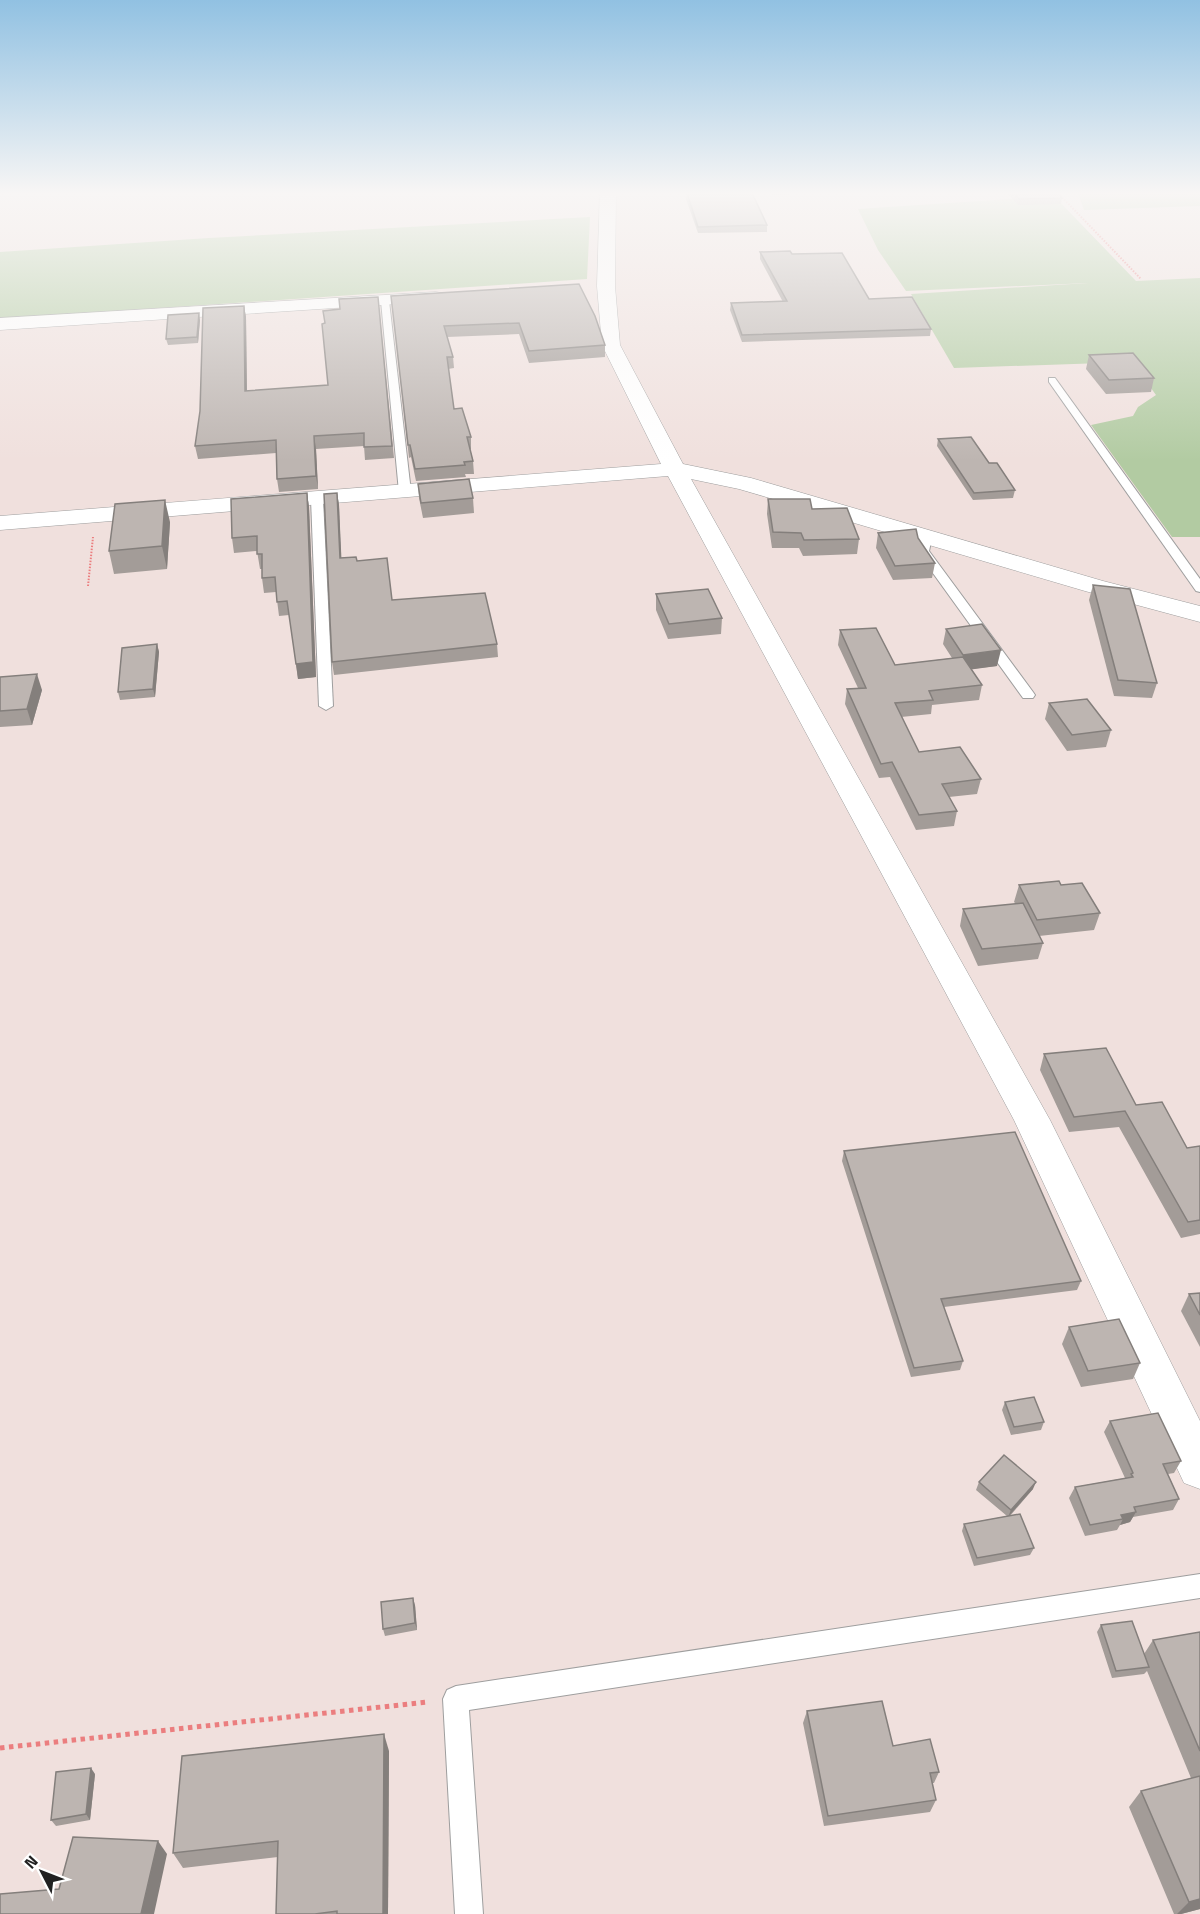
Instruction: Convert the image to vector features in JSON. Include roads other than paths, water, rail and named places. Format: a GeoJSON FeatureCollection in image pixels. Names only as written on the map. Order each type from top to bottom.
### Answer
{"type":"FeatureCollection","features":[{"type":"Feature","properties":{"kind":"street"},"geometry":{"type":"LineString","coordinates":[[600,282],[611,345],[675,469],[1032,1120],[1200,1468]]}},
{"type":"Feature","properties":{"kind":"street"},"geometry":{"type":"LineString","coordinates":[[0,324],[455,296]]}},
{"type":"Feature","properties":{"kind":"street"},"geometry":{"type":"LineString","coordinates":[[0,523],[675,469],[743,483],[1200,614]]}},
{"type":"Feature","properties":{"kind":"lane"},"geometry":{"type":"LineString","coordinates":[[386,301],[405,492]]}},
{"type":"Feature","properties":{"kind":"lane"},"geometry":{"type":"LineString","coordinates":[[1052,380],[1200,588]]}},
{"type":"Feature","properties":{"kind":"lane"},"geometry":{"type":"LineString","coordinates":[[317,499],[326,706]]}},
{"type":"Feature","properties":{"kind":"lane"},"geometry":{"type":"LineString","coordinates":[[926,537],[923,551],[1028,695]]}},
{"type":"Feature","properties":{"kind":"lane"},"geometry":{"type":"LineString","coordinates":[[469,1914],[456,1699],[1200,1586]]}}]}
